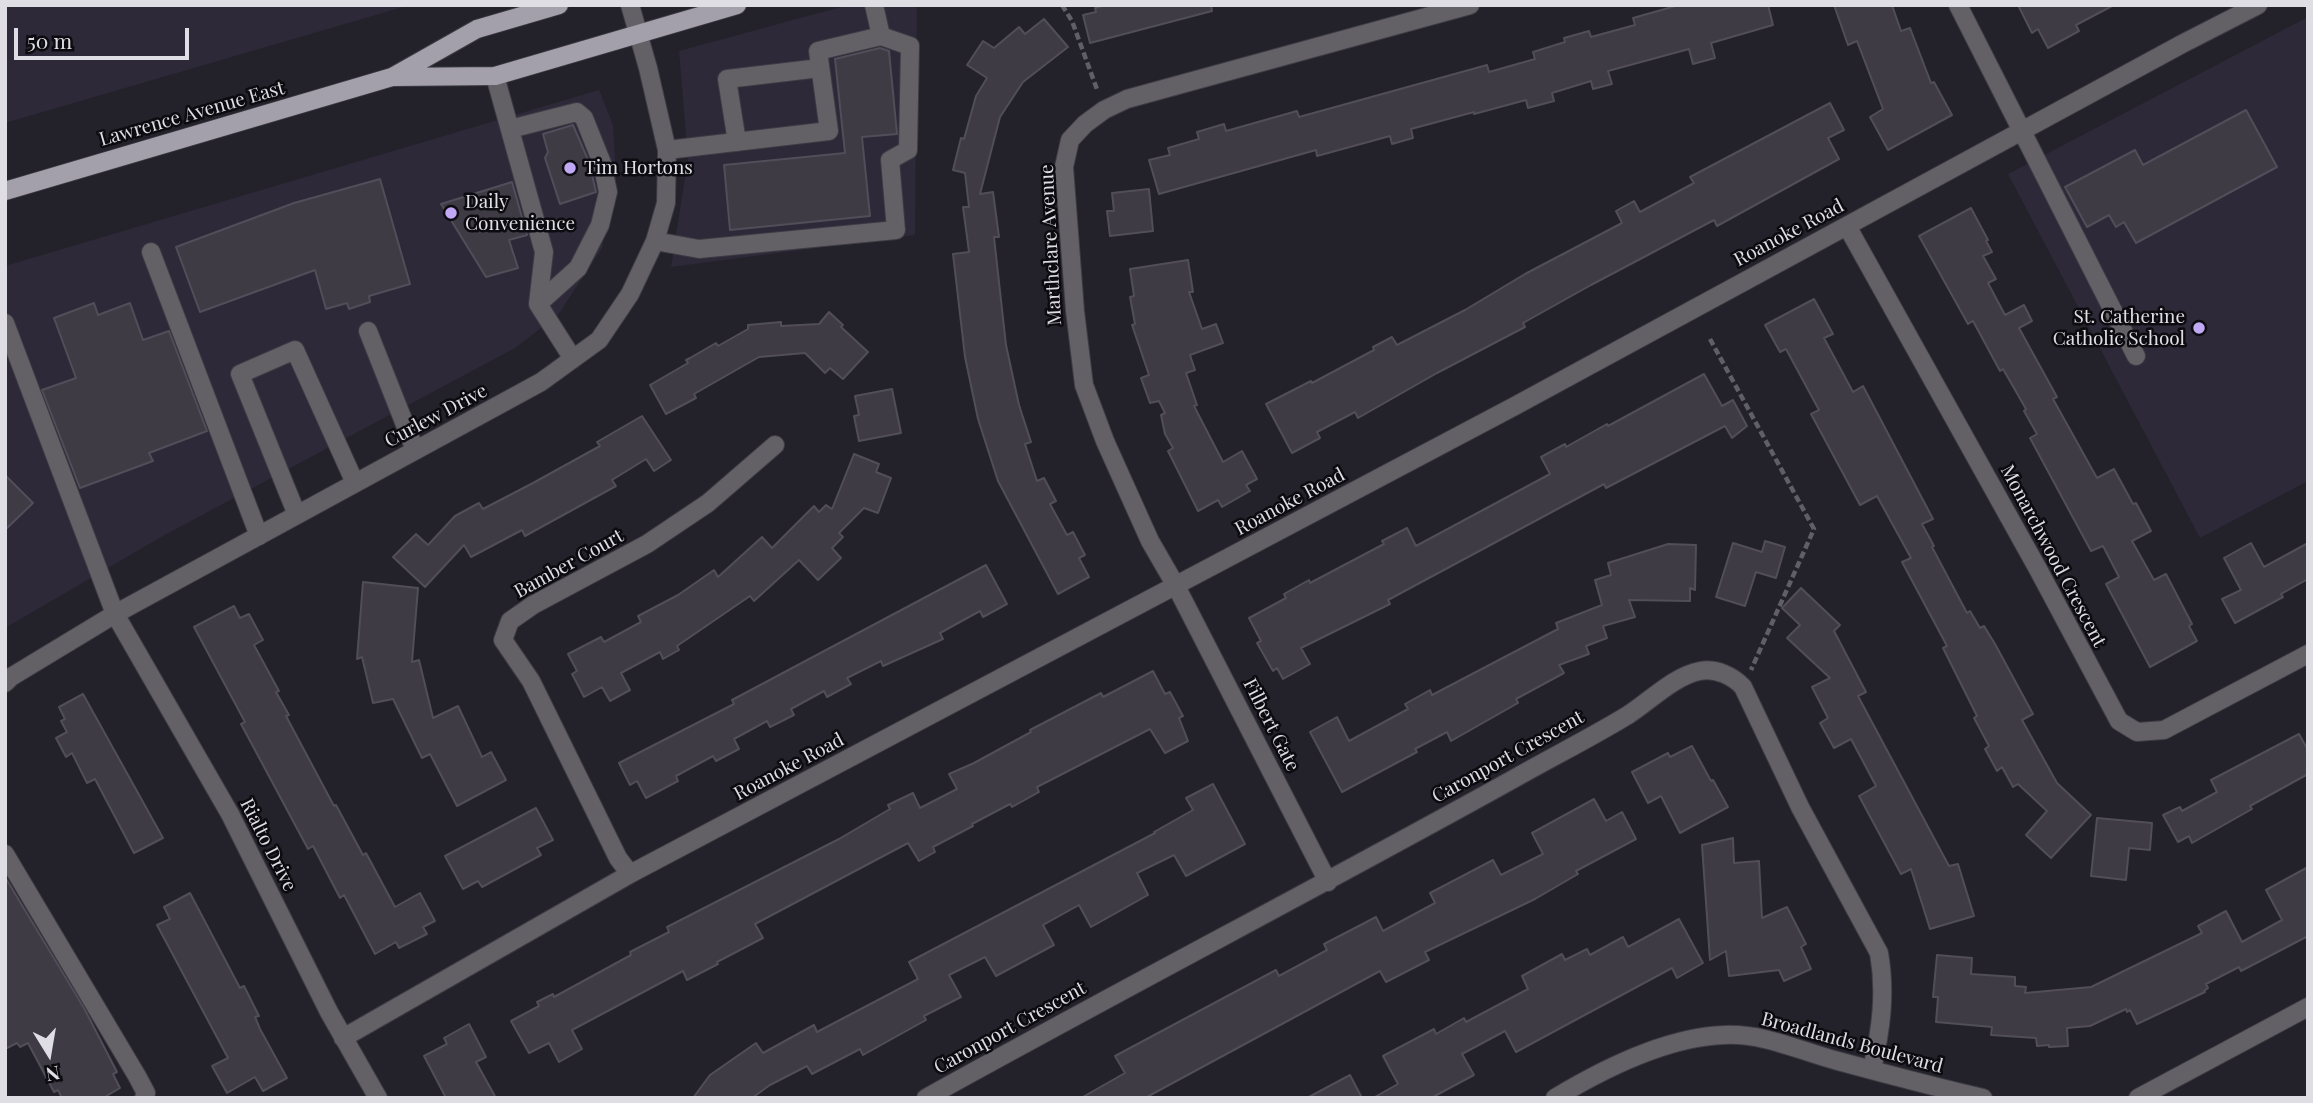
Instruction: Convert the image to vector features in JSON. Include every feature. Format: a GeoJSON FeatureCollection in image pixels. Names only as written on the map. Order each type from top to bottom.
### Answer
{"type":"FeatureCollection","features":[{"type":"Feature","properties":{"kind":"main road","name":"Lawrence Avenue East"},"geometry":{"type":"LineString","coordinates":[[5,191],[392,77],[477,29],[559,5]]}},
{"type":"Feature","properties":{"kind":"main road","name":"Lawrence Avenue East"},"geometry":{"type":"LineString","coordinates":[[392,77],[495,76],[737,5]]}},
{"type":"Feature","properties":{"kind":"street","name":"Curlew Drive"},"geometry":{"type":"LineString","coordinates":[[5,683],[115,614],[541,382],[598,340],[630,294],[656,241],[666,203],[667,150],[630,5]]}},
{"type":"Feature","properties":{"kind":"street"},"geometry":{"type":"LineString","coordinates":[[874,5],[881,36]]}},
{"type":"Feature","properties":{"kind":"street","name":"Marthclare Avenue"},"geometry":{"type":"LineString","coordinates":[[1176,586],[1150,541],[1105,442],[1084,385],[1075,311],[1064,167],[1070,140],[1104,110],[1127,99],[1470,5]]}},
{"type":"Feature","properties":{"kind":"street"},"geometry":{"type":"LineString","coordinates":[[1958,5],[2136,356]]}},
{"type":"Feature","properties":{"kind":"street","name":"Roanoke Road"},"geometry":{"type":"LineString","coordinates":[[344,1038],[630,874],[1176,586],[2258,5]]}},
{"type":"Feature","properties":{"kind":"street"},"geometry":{"type":"LineString","coordinates":[[656,241],[699,249],[896,230],[890,160],[908,150],[910,46],[881,36],[818,51],[829,131],[667,150]]}},
{"type":"Feature","properties":{"kind":"street"},"geometry":{"type":"LineString","coordinates":[[737,142],[727,79],[820,68]]}},
{"type":"Feature","properties":{"kind":"street"},"geometry":{"type":"LineString","coordinates":[[495,76],[544,252],[538,304],[573,359]]}},
{"type":"Feature","properties":{"kind":"street"},"geometry":{"type":"LineString","coordinates":[[510,129],[577,112],[584,118],[602,163],[608,192],[600,225],[578,268],[538,304]]}},
{"type":"Feature","properties":{"kind":"street","name":"Monarchwood Crescent"},"geometry":{"type":"LineString","coordinates":[[1847,226],[2039,571],[2119,721],[2137,732],[2164,730],[2308,654]]}},
{"type":"Feature","properties":{"kind":"street"},"geometry":{"type":"LineString","coordinates":[[151,252],[258,536]]}},
{"type":"Feature","properties":{"kind":"street","name":"Rialto Drive"},"geometry":{"type":"LineString","coordinates":[[5,323],[115,614],[230,814],[344,1038],[378,1098]]}},
{"type":"Feature","properties":{"kind":"street"},"geometry":{"type":"LineString","coordinates":[[369,331],[415,450]]}},
{"type":"Feature","properties":{"kind":"street"},"geometry":{"type":"LineString","coordinates":[[298,515],[240,374],[295,350],[355,483]]}},
{"type":"Feature","properties":{"kind":"street","name":"Bamber Court"},"geometry":{"type":"LineString","coordinates":[[630,874],[618,858],[531,681],[503,640],[510,621],[533,605],[647,544],[708,503],[775,445]]}},
{"type":"Feature","properties":{"kind":"street","name":"Filbert Gate"},"geometry":{"type":"LineString","coordinates":[[1176,586],[1328,882]]}},
{"type":"Feature","properties":{"kind":"street","name":"Caronport Crescent"},"geometry":{"type":"LineString","coordinates":[[926,1098],[1193,951],[1328,882],[1627,715],[1685,677],[1701,670],[1716,671],[1735,678],[1743,687]]}},
{"type":"Feature","properties":{"kind":"street"},"geometry":{"type":"LineString","coordinates":[[1743,687],[1800,807],[1879,953],[1883,974],[1883,999],[1872,1069]]}},
{"type":"Feature","properties":{"kind":"street"},"geometry":{"type":"LineString","coordinates":[[5,854],[137,1076],[146,1093],[144,1098]]}},
{"type":"Feature","properties":{"kind":"street"},"geometry":{"type":"LineString","coordinates":[[2138,1098],[2308,1007]]}},
{"type":"Feature","properties":{"kind":"street","name":"Broadlands Boulevard"},"geometry":{"type":"LineString","coordinates":[[1555,1098],[1626,1061],[1676,1042],[1721,1035],[1772,1040],[1807,1052],[1983,1098]]}},
{"type":"Feature","properties":{"kind":"path"},"geometry":{"type":"LineString","coordinates":[[1062,5],[1072,21],[1104,110]]}},
{"type":"Feature","properties":{"kind":"path"},"geometry":{"type":"LineString","coordinates":[[1710,339],[1814,529],[1743,687]]}},
{"type":"Feature","properties":{"kind":"shaded area"},"geometry":{"type":"Polygon","coordinates":[[[5,5],[410,5],[5,123],[5,5]]]}},
{"type":"Feature","properties":{"kind":"shaded area"},"geometry":{"type":"Polygon","coordinates":[[[848,5],[917,5],[915,235],[671,267],[688,159],[679,51],[848,5]]]}},
{"type":"Feature","properties":{"kind":"shaded area","name":"St. Catherine Catholic School"},"geometry":{"type":"Polygon","coordinates":[[[2308,17],[2308,481],[2200,538],[2008,174],[2308,17]]]}},
{"type":"Feature","properties":{"kind":"shaded area"},"geometry":{"type":"Polygon","coordinates":[[[599,90],[613,125],[616,176],[602,248],[558,315],[515,348],[161,537],[5,628],[5,266],[599,90]]]}},
{"type":"Feature","properties":{"kind":"building"},"geometry":{"type":"Polygon","coordinates":[[[1106,5],[1211,5],[1212,11],[1090,43],[1083,15],[1096,12],[1095,8],[1106,5]]]}},
{"type":"Feature","properties":{"kind":"building"},"geometry":{"type":"Polygon","coordinates":[[[1679,5],[1768,5],[1773,25],[1711,43],[1715,58],[1693,64],[1689,49],[1608,71],[1612,84],[1593,89],[1591,81],[1552,93],[1554,101],[1528,108],[1526,100],[1474,112],[1411,129],[1413,138],[1392,144],[1390,136],[1317,156],[1316,150],[1159,194],[1149,160],[1170,155],[1168,148],[1199,139],[1197,132],[1224,124],[1226,131],[1297,111],[1299,117],[1487,65],[1489,72],[1535,59],[1533,52],[1565,42],[1564,38],[1589,31],[1591,37],[1635,25],[1633,18],[1679,5]]]}},
{"type":"Feature","properties":{"kind":"building"},"geometry":{"type":"Polygon","coordinates":[[[1834,5],[1892,5],[1901,31],[1910,28],[1931,83],[1934,82],[1952,115],[1888,150],[1870,117],[1883,109],[1857,41],[1848,45],[1834,5]]]}},
{"type":"Feature","properties":{"kind":"building"},"geometry":{"type":"Polygon","coordinates":[[[2018,5],[2114,5],[2076,25],[2079,31],[2048,48],[2038,29],[2032,33],[2018,5]]]}},
{"type":"Feature","properties":{"kind":"building"},"geometry":{"type":"Polygon","coordinates":[[[1044,19],[1068,47],[1023,82],[1000,117],[980,194],[993,192],[999,237],[994,237],[1006,345],[1019,405],[1031,442],[1025,444],[1037,481],[1044,478],[1056,501],[1050,504],[1067,535],[1073,532],[1085,555],[1079,558],[1089,577],[1058,594],[998,481],[978,419],[965,357],[953,254],[969,252],[963,207],[969,207],[965,173],[953,170],[976,96],[987,78],[967,65],[983,41],[994,48],[1019,27],[1025,34],[1044,19]]]}},
{"type":"Feature","properties":{"kind":"building"},"geometry":{"type":"Polygon","coordinates":[[[880,48],[889,51],[897,134],[862,137],[870,216],[730,230],[724,165],[845,153],[835,59],[880,48]]]}},
{"type":"Feature","properties":{"kind":"building"},"geometry":{"type":"Polygon","coordinates":[[[1830,103],[1844,130],[1828,138],[1839,159],[1717,226],[1714,220],[1591,285],[1523,323],[1525,327],[1358,418],[1355,412],[1317,432],[1320,438],[1292,453],[1266,404],[1311,381],[1312,383],[1374,350],[1373,347],[1392,337],[1397,345],[1465,310],[1525,274],[1622,223],[1616,211],[1634,201],[1640,212],[1694,183],[1690,177],[1830,103]]]}},
{"type":"Feature","properties":{"kind":"building"},"geometry":{"type":"Polygon","coordinates":[[[2246,110],[2277,167],[2136,243],[2124,222],[2116,227],[2109,215],[2087,227],[2065,187],[2135,150],[2143,165],[2246,110]]]}},
{"type":"Feature","properties":{"kind":"building","name":"Tim Hortons"},"geometry":{"type":"Polygon","coordinates":[[[573,125],[589,162],[596,192],[560,204],[545,158],[548,152],[543,134],[573,125]]]}},
{"type":"Feature","properties":{"kind":"building"},"geometry":{"type":"Polygon","coordinates":[[[380,179],[410,284],[369,296],[370,302],[349,309],[347,303],[326,309],[315,270],[200,312],[176,247],[294,203],[380,179]]]}},
{"type":"Feature","properties":{"kind":"building"},"geometry":{"type":"Polygon","coordinates":[[[512,182],[527,235],[509,240],[518,268],[486,277],[441,204],[512,182]]]}},
{"type":"Feature","properties":{"kind":"building"},"geometry":{"type":"Polygon","coordinates":[[[1149,189],[1153,231],[1110,236],[1107,211],[1114,211],[1112,193],[1149,189]]]}},
{"type":"Feature","properties":{"kind":"building"},"geometry":{"type":"Polygon","coordinates":[[[1971,208],[1992,252],[1983,256],[1996,279],[1988,283],[2005,315],[2024,305],[2032,321],[2019,328],[2057,397],[2053,399],[2097,478],[2114,469],[2133,504],[2136,503],[2151,531],[2132,541],[2154,580],[2166,574],[2192,624],[2189,626],[2197,641],[2150,667],[2106,584],[2119,577],[2103,546],[2091,551],[2030,438],[2037,434],[2024,411],[2026,409],[2003,369],[2000,371],[1973,321],[1968,324],[1919,236],[1971,208]]]}},
{"type":"Feature","properties":{"kind":"building"},"geometry":{"type":"Polygon","coordinates":[[[1188,260],[1193,292],[1189,292],[1202,329],[1216,324],[1223,343],[1190,355],[1195,370],[1186,373],[1197,405],[1194,406],[1223,462],[1242,451],[1257,479],[1246,485],[1250,491],[1222,507],[1218,500],[1198,511],[1168,451],[1173,448],[1165,434],[1161,415],[1165,413],[1159,401],[1150,403],[1141,378],[1149,375],[1132,325],[1135,324],[1130,297],[1134,296],[1130,269],[1188,260]]]}},
{"type":"Feature","properties":{"kind":"building"},"geometry":{"type":"Polygon","coordinates":[[[1814,299],[1833,334],[1824,338],[1853,392],[1863,386],[1933,519],[1922,524],[1934,546],[1932,547],[1967,613],[1970,611],[1980,628],[1984,626],[2033,714],[2022,720],[2057,783],[2091,815],[2051,858],[2026,835],[2047,811],[2018,784],[2013,787],[2002,767],[1997,771],[1985,749],[1989,746],[1974,718],[1977,716],[1943,648],[1947,646],[1902,562],[1911,558],[1877,496],[1860,505],[1811,414],[1819,410],[1786,349],[1780,352],[1765,325],[1814,299]]]}},
{"type":"Feature","properties":{"kind":"building"},"geometry":{"type":"Polygon","coordinates":[[[94,303],[98,315],[130,303],[143,340],[169,331],[207,431],[149,453],[153,461],[80,488],[42,390],[76,378],[54,318],[94,303]]]}},
{"type":"Feature","properties":{"kind":"building"},"geometry":{"type":"Polygon","coordinates":[[[829,312],[868,352],[843,379],[830,368],[825,373],[805,353],[759,357],[694,394],[696,398],[666,414],[650,385],[688,363],[686,360],[748,329],[748,325],[781,322],[781,326],[819,324],[829,312]]]}},
{"type":"Feature","properties":{"kind":"building"},"geometry":{"type":"Polygon","coordinates":[[[1704,374],[1722,406],[1733,400],[1747,426],[1732,438],[1725,426],[1606,488],[1604,484],[1388,600],[1390,604],[1301,648],[1310,664],[1283,679],[1277,668],[1273,671],[1257,643],[1261,641],[1249,618],[1286,598],[1284,594],[1384,544],[1382,541],[1407,528],[1416,546],[1550,474],[1541,457],[1565,444],[1566,447],[1607,424],[1608,426],[1704,374]]]}},
{"type":"Feature","properties":{"kind":"building"},"geometry":{"type":"Polygon","coordinates":[[[892,389],[901,433],[859,441],[854,416],[859,415],[855,396],[892,389]]]}},
{"type":"Feature","properties":{"kind":"building"},"geometry":{"type":"Polygon","coordinates":[[[642,416],[671,460],[654,471],[646,459],[612,480],[616,486],[525,536],[522,530],[471,557],[464,545],[425,587],[393,557],[416,534],[428,545],[455,516],[479,503],[483,509],[533,483],[600,446],[597,442],[642,416]]]}},
{"type":"Feature","properties":{"kind":"building"},"geometry":{"type":"Polygon","coordinates":[[[854,454],[879,464],[876,472],[891,478],[878,513],[864,508],[839,533],[843,537],[832,548],[841,558],[818,580],[799,560],[754,601],[750,596],[677,646],[679,650],[663,659],[660,652],[621,673],[630,690],[610,701],[602,687],[584,697],[572,674],[577,671],[568,654],[601,637],[604,642],[641,622],[638,616],[678,595],[714,570],[718,577],[762,537],[772,548],[814,506],[819,512],[826,505],[832,509],[854,454]]]}},
{"type":"Feature","properties":{"kind":"building"},"geometry":{"type":"Polygon","coordinates":[[[5,475],[33,503],[5,530],[5,475]]]}},
{"type":"Feature","properties":{"kind":"building"},"geometry":{"type":"Polygon","coordinates":[[[1765,541],[1785,547],[1776,578],[1756,572],[1745,606],[1716,597],[1733,543],[1762,552],[1765,541]]]}},
{"type":"Feature","properties":{"kind":"building"},"geometry":{"type":"Polygon","coordinates":[[[2251,543],[2264,567],[2308,543],[2308,579],[2281,594],[2283,597],[2235,623],[2222,599],[2241,590],[2224,558],[2251,543]]]}},
{"type":"Feature","properties":{"kind":"building"},"geometry":{"type":"Polygon","coordinates":[[[1668,544],[1696,545],[1695,590],[1690,588],[1690,601],[1629,600],[1635,617],[1603,626],[1607,638],[1586,646],[1589,654],[1559,665],[1564,673],[1516,699],[1518,703],[1451,741],[1447,732],[1415,749],[1417,752],[1342,792],[1310,732],[1337,717],[1349,741],[1408,709],[1405,704],[1430,690],[1432,695],[1558,629],[1556,623],[1602,605],[1595,580],[1611,575],[1608,563],[1668,544]]]}},
{"type":"Feature","properties":{"kind":"building"},"geometry":{"type":"Polygon","coordinates":[[[986,565],[1007,604],[983,617],[980,611],[940,633],[943,639],[883,666],[881,661],[847,678],[851,684],[827,697],[824,691],[791,709],[794,715],[770,727],[767,721],[734,739],[739,749],[716,761],[713,756],[676,776],[678,781],[646,798],[637,781],[630,785],[619,763],[734,704],[732,700],[986,565]]]}},
{"type":"Feature","properties":{"kind":"building"},"geometry":{"type":"Polygon","coordinates":[[[363,582],[418,588],[412,662],[419,660],[433,718],[458,706],[482,757],[491,752],[506,780],[457,806],[430,754],[422,758],[393,699],[373,703],[362,657],[357,659],[363,582]]]}},
{"type":"Feature","properties":{"kind":"building"},"geometry":{"type":"Polygon","coordinates":[[[1801,588],[1840,625],[1834,631],[1866,692],[1858,696],[1949,866],[1958,864],[1974,916],[1930,929],[1911,869],[1901,874],[1859,796],[1876,786],[1851,739],[1834,748],[1820,723],[1828,718],[1812,687],[1830,678],[1787,638],[1800,625],[1782,608],[1801,588]]]}},
{"type":"Feature","properties":{"kind":"building"},"geometry":{"type":"Polygon","coordinates":[[[234,606],[240,618],[249,614],[263,640],[254,645],[279,691],[276,692],[289,715],[286,716],[334,806],[336,805],[363,855],[366,853],[395,907],[420,893],[435,921],[423,927],[427,934],[399,948],[396,942],[375,954],[344,895],[340,898],[313,846],[308,849],[241,724],[245,722],[194,627],[234,606]]]}},
{"type":"Feature","properties":{"kind":"building"},"geometry":{"type":"Polygon","coordinates":[[[1153,671],[1165,694],[1170,692],[1183,716],[1179,718],[1188,741],[1165,753],[1150,729],[1037,787],[1039,792],[1012,807],[1010,804],[972,824],[973,826],[933,847],[935,852],[919,861],[908,843],[755,924],[763,938],[717,962],[718,964],[687,980],[683,971],[572,1030],[582,1049],[559,1062],[549,1043],[529,1053],[511,1021],[539,1006],[537,1002],[553,994],[554,997],[631,955],[630,952],[669,932],[667,927],[839,839],[890,809],[888,805],[913,793],[920,808],[957,789],[949,774],[1101,693],[1103,697],[1153,671]]]}},
{"type":"Feature","properties":{"kind":"building"},"geometry":{"type":"Polygon","coordinates":[[[83,694],[163,838],[134,853],[95,779],[87,783],[72,753],[66,757],[56,738],[67,732],[61,721],[65,719],[59,707],[83,694]]]}},
{"type":"Feature","properties":{"kind":"building"},"geometry":{"type":"Polygon","coordinates":[[[2299,734],[2308,750],[2308,774],[2250,806],[2252,809],[2192,843],[2189,836],[2178,842],[2163,815],[2180,807],[2182,811],[2217,792],[2211,780],[2299,734]]]}},
{"type":"Feature","properties":{"kind":"building"},"geometry":{"type":"Polygon","coordinates":[[[1692,746],[1728,807],[1680,833],[1661,796],[1648,803],[1632,772],[1668,753],[1670,757],[1692,746]]]}},
{"type":"Feature","properties":{"kind":"building"},"geometry":{"type":"Polygon","coordinates":[[[1213,784],[1245,844],[1186,876],[1174,855],[1137,873],[1148,895],[1091,927],[1079,905],[1043,925],[1054,945],[996,976],[985,957],[949,975],[961,997],[924,1016],[926,1020],[863,1055],[860,1049],[812,1074],[807,1066],[770,1085],[752,1098],[693,1098],[710,1075],[756,1043],[763,1053],[814,1025],[817,1032],[918,979],[909,962],[1155,833],[1193,810],[1186,798],[1213,784]]]}},
{"type":"Feature","properties":{"kind":"building"},"geometry":{"type":"Polygon","coordinates":[[[1594,799],[1606,821],[1622,812],[1636,839],[1576,871],[1578,874],[1535,899],[1425,952],[1429,960],[1386,982],[1380,971],[1145,1098],[1081,1098],[1125,1073],[1115,1056],[1276,970],[1279,976],[1327,950],[1324,944],[1376,917],[1383,931],[1435,903],[1430,893],[1493,860],[1501,875],[1543,854],[1532,833],[1594,799]]]}},
{"type":"Feature","properties":{"kind":"building"},"geometry":{"type":"Polygon","coordinates":[[[536,808],[553,840],[537,848],[541,855],[482,887],[478,881],[463,889],[445,856],[536,808]]]}},
{"type":"Feature","properties":{"kind":"building"},"geometry":{"type":"Polygon","coordinates":[[[2097,818],[2152,823],[2150,850],[2129,848],[2126,880],[2091,876],[2097,818]]]}},
{"type":"Feature","properties":{"kind":"building"},"geometry":{"type":"Polygon","coordinates":[[[1733,838],[1734,863],[1759,861],[1762,918],[1787,907],[1806,944],[1801,947],[1811,969],[1784,981],[1779,970],[1729,976],[1726,951],[1710,960],[1702,845],[1733,838]]]}},
{"type":"Feature","properties":{"kind":"building"},"geometry":{"type":"Polygon","coordinates":[[[2308,867],[2308,936],[2241,971],[2239,967],[2206,984],[2208,988],[2205,992],[2137,1024],[2130,1010],[2127,1012],[2126,1009],[2090,1026],[2067,1028],[2068,1046],[2049,1047],[2037,1046],[2036,1038],[1991,1035],[1992,1027],[1936,1022],[1938,997],[1933,997],[1937,955],[1972,958],[1971,974],[2015,977],[2015,986],[2026,987],[2025,993],[2091,987],[2202,933],[2198,926],[2226,911],[2242,942],[2282,920],[2266,890],[2308,867]]]}},
{"type":"Feature","properties":{"kind":"building"},"geometry":{"type":"Polygon","coordinates":[[[5,877],[84,1008],[117,1072],[113,1074],[120,1088],[103,1098],[62,1098],[58,1090],[54,1092],[28,1043],[20,1047],[17,1043],[5,1049],[5,877]]]}},
{"type":"Feature","properties":{"kind":"building"},"geometry":{"type":"Polygon","coordinates":[[[190,893],[240,988],[244,986],[259,1016],[255,1017],[260,1029],[287,1078],[263,1091],[255,1077],[227,1093],[212,1066],[228,1058],[157,925],[170,919],[164,907],[190,893]]]}},
{"type":"Feature","properties":{"kind":"building"},"geometry":{"type":"Polygon","coordinates":[[[1679,919],[1703,963],[1677,978],[1672,968],[1516,1052],[1505,1031],[1462,1054],[1474,1075],[1431,1098],[1373,1098],[1398,1084],[1383,1056],[1434,1029],[1436,1034],[1464,1018],[1466,1022],[1528,989],[1522,976],[1562,954],[1565,960],[1587,949],[1590,955],[1623,937],[1628,947],[1679,919]]]}},
{"type":"Feature","properties":{"kind":"building"},"geometry":{"type":"Polygon","coordinates":[[[469,1024],[486,1057],[476,1062],[496,1098],[446,1098],[424,1056],[447,1044],[444,1038],[469,1024]]]}},
{"type":"Feature","properties":{"kind":"building"},"geometry":{"type":"Polygon","coordinates":[[[1350,1075],[1362,1098],[1307,1098],[1350,1075]]]}},
{"type":"Feature","properties":{"kind":"place","name":"Tim Hortons"},"geometry":{"type":"Point","coordinates":[570,168]}},
{"type":"Feature","properties":{"kind":"place","name":"Daily Convenience"},"geometry":{"type":"Point","coordinates":[451,213]}},
{"type":"Feature","properties":{"kind":"place","name":"St. Catherine Catholic School"},"geometry":{"type":"Point","coordinates":[2199,328]}}]}
